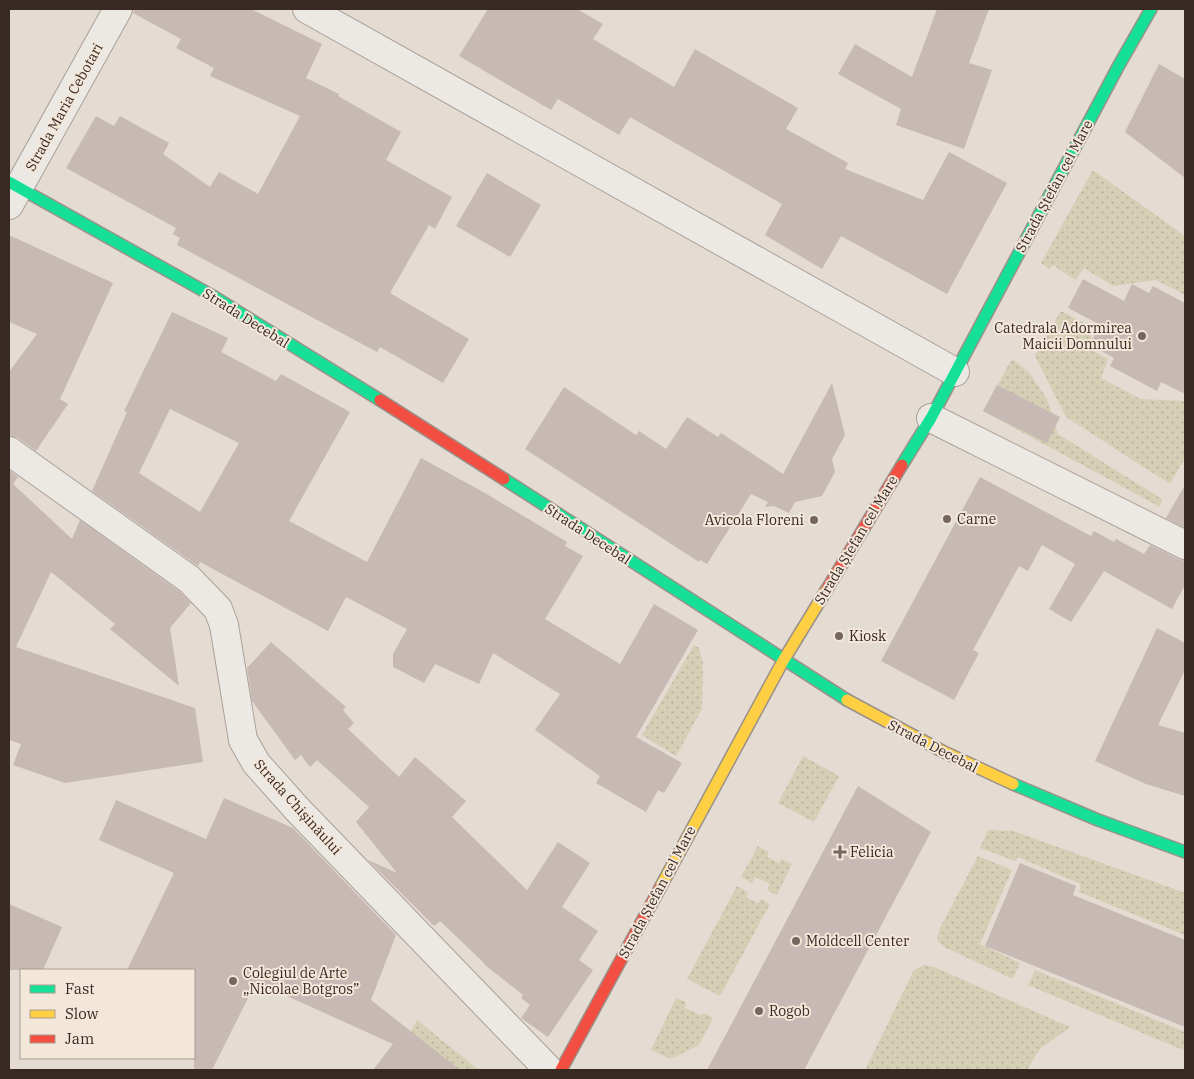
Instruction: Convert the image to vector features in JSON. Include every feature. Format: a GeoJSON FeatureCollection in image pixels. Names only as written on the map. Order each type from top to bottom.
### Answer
{"type":"FeatureCollection","features":[{"type":"Feature","properties":{"kind":"main road","name":"Strada Ștefan cel Mare"},"geometry":{"type":"LineString","coordinates":[[561,1070],[783,660],[931,418],[1118,65],[1151,9]]}},
{"type":"Feature","properties":{"kind":"main road","name":"Strada Decebal"},"geometry":{"type":"LineString","coordinates":[[12,191],[202,290],[243,315],[407,417],[845,700],[955,758],[1085,815],[1185,852]]}},
{"type":"Feature","properties":{"kind":"street","name":"Strada Maria Cebotari"},"geometry":{"type":"LineString","coordinates":[[12,191],[118,9]]}},
{"type":"Feature","properties":{"kind":"street"},"geometry":{"type":"LineString","coordinates":[[316,11],[955,372]]}},
{"type":"Feature","properties":{"kind":"street"},"geometry":{"type":"LineString","coordinates":[[931,418],[1185,545]]}},
{"type":"Feature","properties":{"kind":"street","name":"Strada Chișinăului"},"geometry":{"type":"LineString","coordinates":[[9,451],[189,579],[218,608],[224,625],[243,740],[256,763],[304,816],[549,1070]]}},
{"type":"Feature","properties":{"kind":"shaded area"},"geometry":{"type":"Polygon","coordinates":[[[1093,170],[1185,236],[1185,295],[1156,280],[1113,286],[1084,268],[1075,280],[1053,265],[1050,269],[1041,263],[1093,170]]]}},
{"type":"Feature","properties":{"kind":"shaded area"},"geometry":{"type":"Polygon","coordinates":[[[1061,311],[1088,325],[1092,339],[1088,348],[1108,359],[1101,378],[1141,399],[1185,401],[1185,458],[1170,484],[1066,417],[1035,356],[1061,311]]]}},
{"type":"Feature","properties":{"kind":"shaded area"},"geometry":{"type":"Polygon","coordinates":[[[1012,359],[1029,372],[1047,399],[1058,434],[1162,499],[1160,507],[983,411],[1012,359]]]}},
{"type":"Feature","properties":{"kind":"shaded area"},"geometry":{"type":"Polygon","coordinates":[[[694,645],[699,648],[703,663],[702,709],[676,756],[642,735],[694,645]]]}},
{"type":"Feature","properties":{"kind":"shaded area"},"geometry":{"type":"Polygon","coordinates":[[[803,756],[839,776],[814,822],[778,803],[803,756]]]}},
{"type":"Feature","properties":{"kind":"shaded area"},"geometry":{"type":"Polygon","coordinates":[[[988,830],[1013,831],[1185,893],[1185,935],[1079,892],[1081,884],[1018,857],[1015,861],[980,848],[988,830]]]}},
{"type":"Feature","properties":{"kind":"shaded area"},"geometry":{"type":"Polygon","coordinates":[[[758,846],[769,852],[767,857],[779,863],[781,859],[792,864],[777,895],[767,890],[770,884],[755,877],[752,883],[741,877],[758,846]]]}},
{"type":"Feature","properties":{"kind":"shaded area"},"geometry":{"type":"Polygon","coordinates":[[[978,856],[1012,870],[980,944],[1020,963],[1013,979],[944,947],[937,940],[940,928],[978,856]]]}},
{"type":"Feature","properties":{"kind":"shaded area"},"geometry":{"type":"Polygon","coordinates":[[[737,886],[748,892],[746,897],[758,903],[761,899],[770,904],[720,996],[687,979],[737,886]]]}},
{"type":"Feature","properties":{"kind":"shaded area"},"geometry":{"type":"Polygon","coordinates":[[[924,965],[934,967],[1070,1027],[1040,1049],[1027,1070],[870,1070],[866,1068],[914,970],[924,965]]]}},
{"type":"Feature","properties":{"kind":"shaded area"},"geometry":{"type":"Polygon","coordinates":[[[1035,970],[1185,1032],[1183,1050],[1028,985],[1035,970]]]}},
{"type":"Feature","properties":{"kind":"shaded area"},"geometry":{"type":"Polygon","coordinates":[[[676,998],[686,1002],[685,1008],[700,1015],[704,1013],[713,1018],[699,1045],[671,1059],[651,1050],[676,998]]]}},
{"type":"Feature","properties":{"kind":"shaded area"},"geometry":{"type":"Polygon","coordinates":[[[417,1020],[479,1070],[460,1070],[410,1032],[417,1020]]]}},
{"type":"Feature","properties":{"kind":"building"},"geometry":{"type":"Polygon","coordinates":[[[134,9],[251,9],[322,44],[306,78],[339,94],[338,96],[401,132],[386,160],[452,197],[435,229],[429,225],[390,293],[469,339],[443,383],[380,347],[377,352],[177,245],[180,238],[173,234],[176,228],[66,168],[96,116],[114,126],[120,116],[169,143],[163,154],[210,187],[219,172],[258,194],[300,116],[210,76],[214,68],[176,48],[181,39],[133,13],[134,9]]]}},
{"type":"Feature","properties":{"kind":"building"},"geometry":{"type":"Polygon","coordinates":[[[488,9],[577,9],[603,24],[593,39],[674,87],[695,49],[798,108],[786,129],[848,163],[845,169],[923,200],[949,152],[1007,183],[947,294],[841,236],[822,269],[765,235],[782,204],[630,117],[619,135],[558,99],[551,110],[459,56],[488,9]]]}},
{"type":"Feature","properties":{"kind":"building"},"geometry":{"type":"Polygon","coordinates":[[[937,9],[989,9],[969,63],[992,70],[964,149],[896,125],[901,109],[838,74],[855,44],[912,77],[937,9]]]}},
{"type":"Feature","properties":{"kind":"building"},"geometry":{"type":"Polygon","coordinates":[[[1159,64],[1185,79],[1185,178],[1125,132],[1159,64]]]}},
{"type":"Feature","properties":{"kind":"building"},"geometry":{"type":"Polygon","coordinates":[[[487,173],[541,205],[510,257],[456,226],[487,173]]]}},
{"type":"Feature","properties":{"kind":"building"},"geometry":{"type":"Polygon","coordinates":[[[9,235],[113,283],[60,399],[68,404],[36,451],[18,438],[9,436],[9,372],[37,334],[9,322],[9,235]]]}},
{"type":"Feature","properties":{"kind":"building","name":"Catedrala Adormirea Maicii Domnului"},"geometry":{"type":"Polygon","coordinates":[[[1083,279],[1124,301],[1132,284],[1149,293],[1153,286],[1185,303],[1185,394],[1161,382],[1157,391],[1110,366],[1114,358],[1092,346],[1097,323],[1068,308],[1083,279]]]}},
{"type":"Feature","properties":{"kind":"building"},"geometry":{"type":"Polygon","coordinates":[[[172,312],[228,338],[221,352],[276,381],[281,374],[350,412],[289,521],[367,562],[421,458],[485,493],[567,542],[565,546],[583,556],[545,619],[620,664],[654,604],[698,630],[636,737],[682,763],[664,793],[658,790],[646,812],[596,783],[600,776],[535,730],[560,694],[493,653],[479,684],[435,664],[424,683],[393,667],[393,654],[407,629],[346,597],[328,631],[200,562],[198,566],[92,491],[127,412],[124,411],[172,312]],[[170,409],[139,473],[200,512],[239,443],[170,409]]]}},
{"type":"Feature","properties":{"kind":"building"},"geometry":{"type":"Polygon","coordinates":[[[832,383],[845,435],[832,459],[835,472],[822,496],[795,502],[789,513],[774,506],[765,507],[768,502],[751,494],[707,564],[700,560],[699,562],[525,449],[564,387],[636,435],[639,431],[666,449],[687,417],[718,437],[721,433],[783,474],[832,383]]]}},
{"type":"Feature","properties":{"kind":"building"},"geometry":{"type":"Polygon","coordinates":[[[997,385],[1060,417],[1047,443],[983,411],[997,385]]]}},
{"type":"Feature","properties":{"kind":"building"},"geometry":{"type":"Polygon","coordinates":[[[9,470],[18,477],[13,484],[72,539],[80,520],[179,591],[191,603],[170,628],[179,686],[110,629],[115,624],[51,572],[16,647],[195,708],[203,762],[65,783],[13,765],[21,744],[9,740],[9,470]]]}},
{"type":"Feature","properties":{"kind":"building"},"geometry":{"type":"Polygon","coordinates":[[[980,477],[1091,536],[1094,531],[1114,542],[1116,539],[1144,554],[1150,545],[1185,561],[1185,585],[1172,609],[1104,571],[1071,622],[1049,609],[1075,564],[1042,545],[1028,571],[1019,566],[973,650],[979,653],[954,700],[881,661],[980,477]]]}},
{"type":"Feature","properties":{"kind":"building"},"geometry":{"type":"Polygon","coordinates":[[[1185,485],[1185,528],[1166,518],[1185,485]]]}},
{"type":"Feature","properties":{"kind":"building"},"geometry":{"type":"Polygon","coordinates":[[[1157,628],[1185,643],[1185,670],[1158,725],[1185,733],[1185,796],[1146,784],[1095,761],[1157,628]]]}},
{"type":"Feature","properties":{"kind":"building"},"geometry":{"type":"Polygon","coordinates":[[[271,642],[346,707],[343,710],[354,723],[348,729],[399,777],[415,757],[466,801],[452,817],[527,890],[558,842],[590,863],[562,907],[598,931],[579,960],[593,970],[548,1037],[521,1018],[530,1005],[521,998],[523,995],[485,965],[440,921],[434,926],[368,860],[397,873],[356,822],[369,807],[317,760],[310,767],[301,755],[295,760],[252,701],[247,668],[271,642]]]}},
{"type":"Feature","properties":{"kind":"building"},"geometry":{"type":"Polygon","coordinates":[[[858,786],[931,832],[804,1070],[707,1070],[858,786]]]}},
{"type":"Feature","properties":{"kind":"building"},"geometry":{"type":"Polygon","coordinates":[[[224,798],[293,828],[396,935],[371,1000],[460,1070],[373,1070],[393,1044],[256,982],[212,1070],[194,1070],[195,969],[127,969],[174,873],[99,840],[116,800],[206,839],[224,798]]]}},
{"type":"Feature","properties":{"kind":"building"},"geometry":{"type":"Polygon","coordinates":[[[1020,863],[1076,886],[1073,895],[1185,940],[1185,1027],[985,946],[1020,863]]]}},
{"type":"Feature","properties":{"kind":"building"},"geometry":{"type":"Polygon","coordinates":[[[9,904],[62,927],[43,969],[9,970],[9,904]]]}},
{"type":"Feature","properties":{"kind":"traffic: fast"},"geometry":{"type":"LineString","coordinates":[[902,465],[931,418],[1119,65],[1151,9]]}},
{"type":"Feature","properties":{"kind":"traffic: fast"},"geometry":{"type":"LineString","coordinates":[[9,182],[211,295],[380,400]]}},
{"type":"Feature","properties":{"kind":"traffic: fast"},"geometry":{"type":"LineString","coordinates":[[504,479],[847,700]]}},
{"type":"Feature","properties":{"kind":"traffic: fast"},"geometry":{"type":"LineString","coordinates":[[1013,784],[1098,820],[1185,852]]}},
{"type":"Feature","properties":{"kind":"traffic: slow"},"geometry":{"type":"LineString","coordinates":[[660,888],[783,661],[827,589]]}},
{"type":"Feature","properties":{"kind":"traffic: slow"},"geometry":{"type":"LineString","coordinates":[[847,700],[942,751],[1013,784]]}},
{"type":"Feature","properties":{"kind":"traffic: jam"},"geometry":{"type":"LineString","coordinates":[[380,400],[504,479]]}},
{"type":"Feature","properties":{"kind":"traffic: jam"},"geometry":{"type":"LineString","coordinates":[[827,589],[902,465]]}},
{"type":"Feature","properties":{"kind":"traffic: jam"},"geometry":{"type":"LineString","coordinates":[[561,1070],[660,888]]}},
{"type":"Feature","properties":{"kind":"place","name":"Catedrala Adormirea Maicii Domnului"},"geometry":{"type":"Point","coordinates":[1142,336]}},
{"type":"Feature","properties":{"kind":"place","name":"Carne"},"geometry":{"type":"Point","coordinates":[947,519]}},
{"type":"Feature","properties":{"kind":"place","name":"Avicola Floreni"},"geometry":{"type":"Point","coordinates":[814,520]}},
{"type":"Feature","properties":{"kind":"place","name":"Kiosk"},"geometry":{"type":"Point","coordinates":[839,636]}},
{"type":"Feature","properties":{"kind":"place","name":"Felicia"},"geometry":{"type":"Point","coordinates":[840,852]}},
{"type":"Feature","properties":{"kind":"place","name":"Moldcell Center"},"geometry":{"type":"Point","coordinates":[796,941]}},
{"type":"Feature","properties":{"kind":"place","name":"Colegiul de Arte „Nicolae Botgros”"},"geometry":{"type":"Point","coordinates":[233,981]}},
{"type":"Feature","properties":{"kind":"place","name":"Rogob"},"geometry":{"type":"Point","coordinates":[759,1011]}}]}
